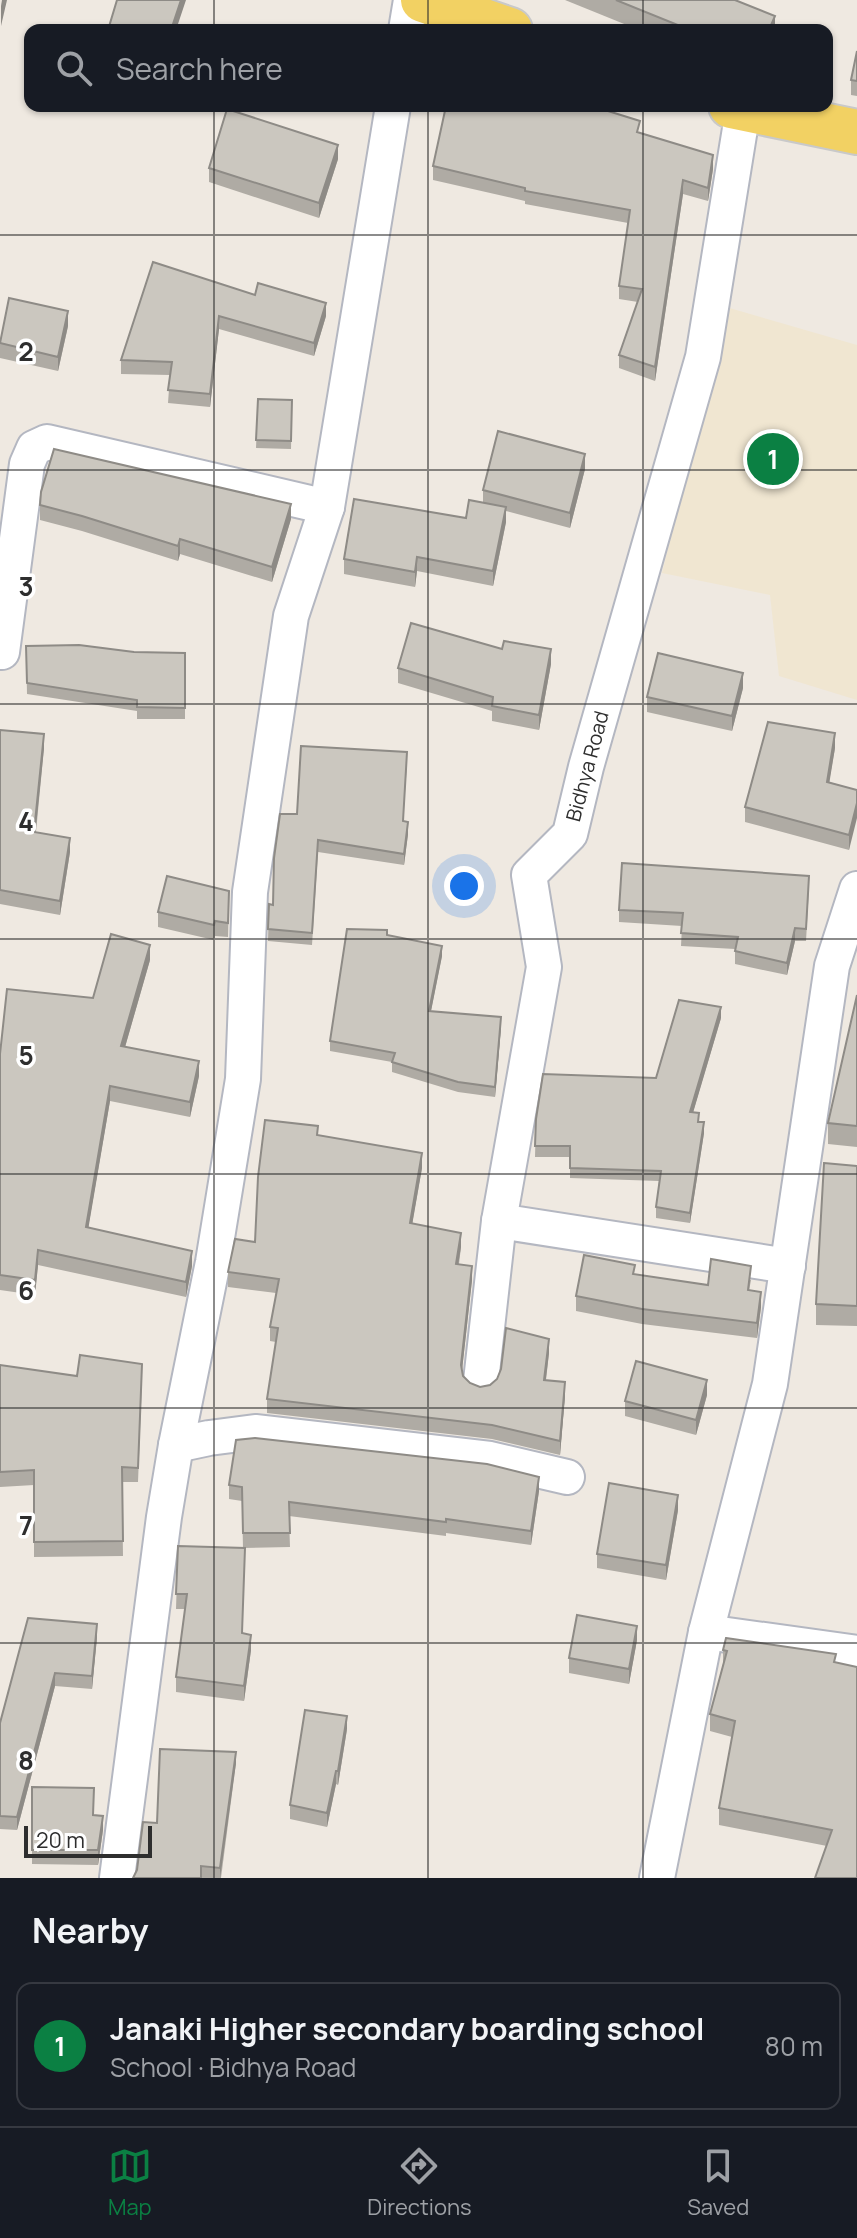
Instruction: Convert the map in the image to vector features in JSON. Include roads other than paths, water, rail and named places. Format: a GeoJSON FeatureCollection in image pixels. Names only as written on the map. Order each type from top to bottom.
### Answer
{"type":"FeatureCollection","features":[{"type":"Feature","properties":{"kind":"main road"},"geometry":{"type":"LineString","coordinates":[[423,0],[493,24]]}},
{"type":"Feature","properties":{"kind":"main road"},"geometry":{"type":"LineString","coordinates":[[757,112],[857,132]]}},
{"type":"Feature","properties":{"kind":"street"},"geometry":{"type":"LineString","coordinates":[[407,24],[411,0]]}},
{"type":"Feature","properties":{"kind":"street"},"geometry":{"type":"LineString","coordinates":[[117,1878],[164,1517],[213,1262],[243,1079],[250,892],[291,616],[327,507],[392,112]]}},
{"type":"Feature","properties":{"kind":"street","name":"Bidhya Road"},"geometry":{"type":"LineString","coordinates":[[499,1221],[544,967],[529,875],[570,834],[586,767],[703,357],[736,112]]}},
{"type":"Feature","properties":{"kind":"street"},"geometry":{"type":"LineString","coordinates":[[2,652],[27,464],[34,448],[47,442],[327,507]]}},
{"type":"Feature","properties":{"kind":"street"},"geometry":{"type":"LineString","coordinates":[[657,1878],[706,1632],[770,1384],[788,1266],[816,1163],[832,966],[857,889]]}},
{"type":"Feature","properties":{"kind":"street"},"geometry":{"type":"LineString","coordinates":[[481,1381],[499,1221],[788,1266]]}},
{"type":"Feature","properties":{"kind":"street"},"geometry":{"type":"LineString","coordinates":[[176,1445],[255,1432],[490,1459],[567,1477]]}},
{"type":"Feature","properties":{"kind":"street"},"geometry":{"type":"LineString","coordinates":[[706,1632],[857,1653]]}},
{"type":"Feature","properties":{"kind":"place","name":"Janaki Higher secondary boarding school"},"geometry":{"type":"Point","coordinates":[773,459]}}]}
